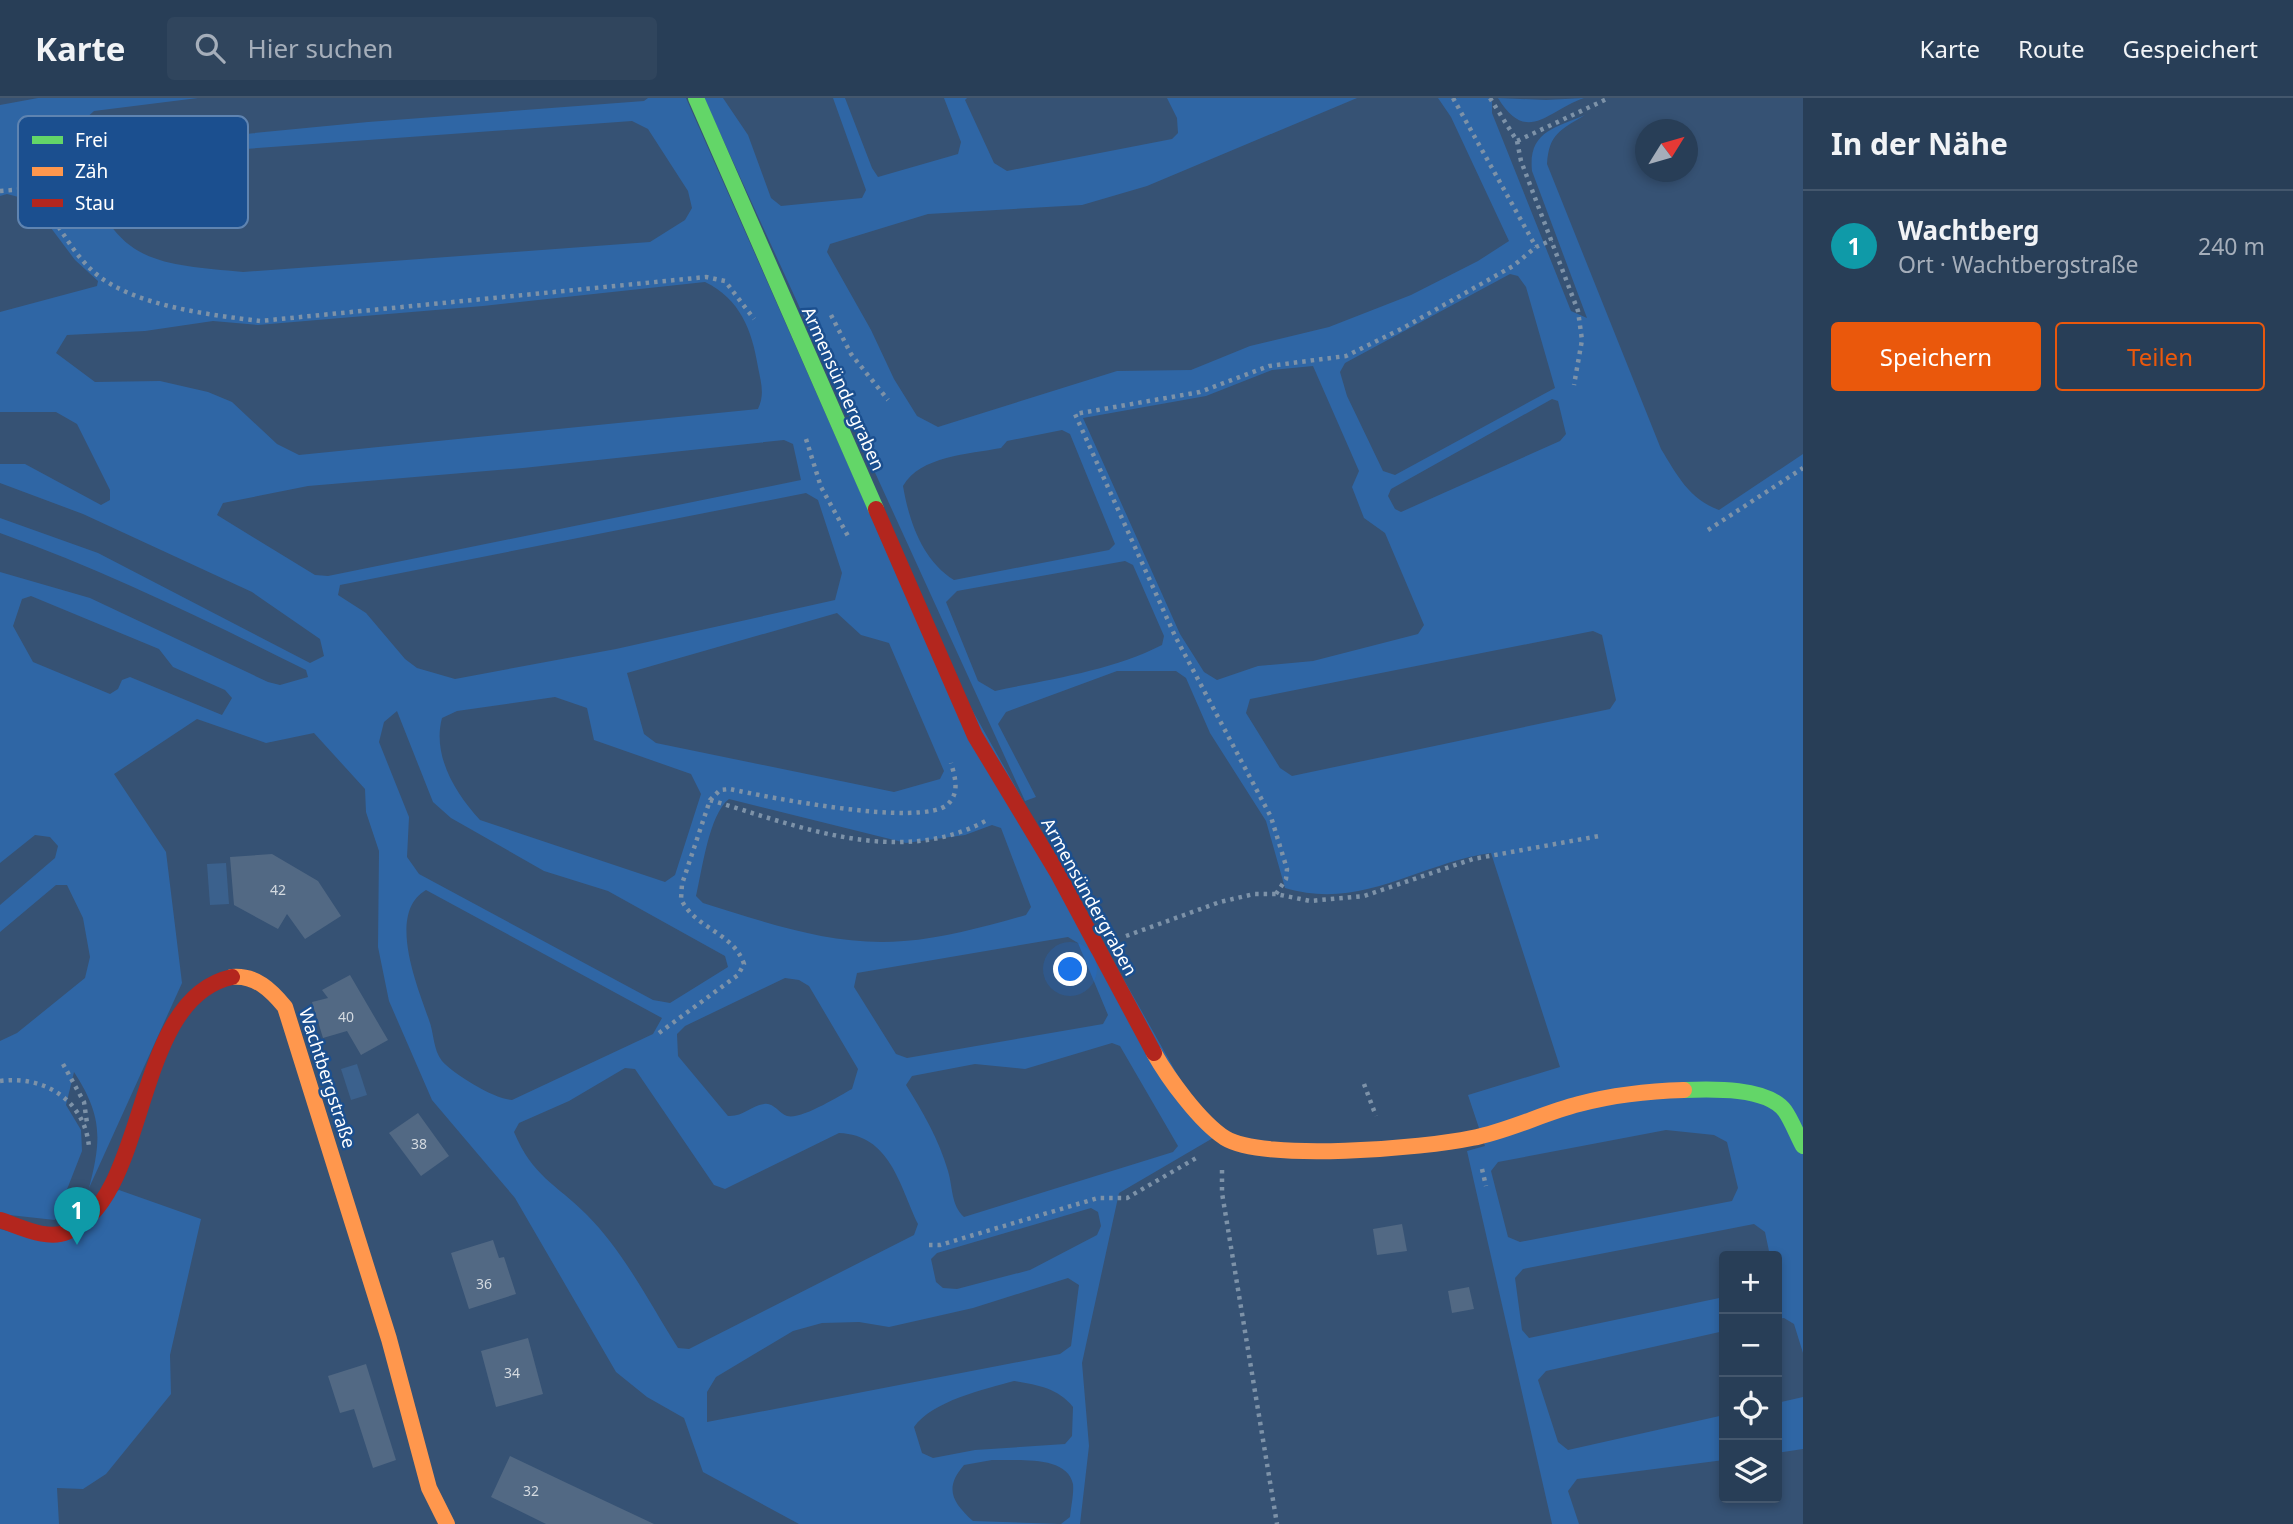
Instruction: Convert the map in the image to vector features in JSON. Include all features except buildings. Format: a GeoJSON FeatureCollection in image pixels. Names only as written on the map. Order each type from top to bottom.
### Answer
{"type":"FeatureCollection","features":[{"type":"Feature","properties":{"kind":"street","name":"Armensündergraben"},"geometry":{"type":"LineString","coordinates":[[696,98],[975,736],[1099,948],[1131,1015],[1161,1066],[1193,1107],[1225,1138],[1257,1149],[1306,1152],[1436,1143],[1474,1138],[1578,1104],[1646,1091],[1714,1089],[1769,1097],[1784,1110],[1803,1146]]}},
{"type":"Feature","properties":{"kind":"street","name":"Wachtbergstraße"},"geometry":{"type":"LineString","coordinates":[[0,1220],[47,1234],[67,1232],[84,1222],[98,1208],[112,1179],[158,1061],[186,1002],[213,981],[240,975],[264,982],[285,1007],[389,1339],[429,1488],[447,1524]]}},
{"type":"Feature","properties":{"kind":"path"},"geometry":{"type":"LineString","coordinates":[[1453,98],[1536,247]]}},
{"type":"Feature","properties":{"kind":"path"},"geometry":{"type":"LineString","coordinates":[[1490,98],[1517,141],[1521,161],[1578,311],[1581,360],[1574,385]]}},
{"type":"Feature","properties":{"kind":"path"},"geometry":{"type":"LineString","coordinates":[[1517,141],[1609,98]]}},
{"type":"Feature","properties":{"kind":"path"},"geometry":{"type":"LineString","coordinates":[[0,191],[18,190]]}},
{"type":"Feature","properties":{"kind":"path"},"geometry":{"type":"LineString","coordinates":[[61,228],[94,273],[120,289],[211,315],[260,320],[706,277],[725,281],[757,323]]}},
{"type":"Feature","properties":{"kind":"path"},"geometry":{"type":"LineString","coordinates":[[1276,894],[1286,879],[1284,853],[1270,817],[1175,636],[1075,414],[1200,392],[1269,366],[1346,355],[1403,328],[1513,266],[1536,247],[1552,240]]}},
{"type":"Feature","properties":{"kind":"path"},"geometry":{"type":"LineString","coordinates":[[802,426],[821,486],[853,544]]}},
{"type":"Feature","properties":{"kind":"path"},"geometry":{"type":"LineString","coordinates":[[1708,530],[1803,468]]}},
{"type":"Feature","properties":{"kind":"path"},"geometry":{"type":"LineString","coordinates":[[659,1032],[738,975],[744,964],[739,951],[730,941],[696,919],[681,899],[682,884],[709,800],[720,790],[730,789],[811,806],[935,811],[949,803],[957,784],[949,758]]}},
{"type":"Feature","properties":{"kind":"path"},"geometry":{"type":"LineString","coordinates":[[709,800],[833,837],[864,842],[939,836],[984,822],[1014,804]]}},
{"type":"Feature","properties":{"kind":"path"},"geometry":{"type":"LineString","coordinates":[[1099,948],[1220,902],[1254,894],[1276,894],[1310,901],[1364,896],[1473,859],[1599,836]]}},
{"type":"Feature","properties":{"kind":"path"},"geometry":{"type":"LineString","coordinates":[[62,1064],[84,1102],[89,1151]]}},
{"type":"Feature","properties":{"kind":"path"},"geometry":{"type":"LineString","coordinates":[[0,1081],[12,1079],[53,1088],[70,1101],[87,1127]]}},
{"type":"Feature","properties":{"kind":"path"},"geometry":{"type":"LineString","coordinates":[[929,1245],[940,1245],[1098,1198],[1127,1198],[1208,1151],[1225,1138]]}},
{"type":"Feature","properties":{"kind":"path"},"geometry":{"type":"LineString","coordinates":[[1222,1164],[1222,1193],[1241,1289],[1277,1524]]}},
{"type":"Feature","properties":{"kind":"shaded area"},"geometry":{"type":"Polygon","coordinates":[[[38,98],[198,98],[94,111],[88,116],[18,116],[18,197],[7,194],[0,196],[0,105],[38,98]]]}},
{"type":"Feature","properties":{"kind":"shaded area"},"geometry":{"type":"Polygon","coordinates":[[[648,98],[686,98],[899,580],[1213,1138],[1119,1193],[1082,1363],[1089,1446],[1080,1524],[1061,1524],[799,1524],[703,1472],[684,1418],[647,1397],[616,1372],[515,1198],[432,1100],[389,1001],[378,947],[379,851],[366,812],[365,789],[314,733],[266,743],[197,719],[114,774],[166,852],[182,983],[89,1188],[96,1155],[97,1128],[90,1101],[74,1072],[66,1105],[81,1130],[82,1151],[55,1220],[0,1214],[0,1041],[17,1033],[85,978],[90,957],[83,918],[67,885],[56,885],[0,932],[0,905],[55,858],[58,846],[50,837],[35,835],[0,863],[0,572],[90,598],[268,682],[280,685],[308,677],[306,670],[193,615],[78,563],[0,533],[0,518],[98,553],[310,663],[324,656],[320,639],[252,592],[83,514],[0,483],[0,464],[25,464],[101,505],[110,500],[110,490],[77,424],[56,412],[0,412],[0,312],[97,286],[98,281],[75,260],[51,228],[112,228],[128,244],[165,262],[243,272],[650,242],[685,220],[692,208],[688,191],[648,129],[632,121],[248,149],[248,134],[644,101],[648,98]],[[705,282],[483,306],[258,325],[213,321],[145,331],[67,335],[56,353],[95,382],[160,381],[208,392],[232,402],[277,444],[299,455],[758,409],[762,393],[748,328],[727,297],[705,282]],[[784,440],[523,468],[308,486],[223,503],[217,515],[315,575],[328,576],[801,480],[793,444],[784,440]],[[806,493],[340,585],[338,595],[366,613],[405,659],[417,668],[455,679],[616,649],[835,600],[842,573],[818,500],[806,493]],[[31,596],[22,599],[13,626],[33,662],[110,694],[118,689],[122,680],[130,677],[222,715],[232,698],[225,690],[173,667],[159,649],[31,596]],[[837,613],[627,673],[644,734],[656,743],[894,792],[940,779],[944,771],[889,643],[861,635],[837,613]],[[555,697],[457,711],[442,718],[440,746],[448,773],[462,798],[480,820],[665,882],[675,875],[701,794],[691,774],[594,740],[587,708],[555,697]],[[397,711],[384,722],[379,742],[409,817],[407,857],[419,874],[653,1000],[670,1003],[728,967],[725,956],[608,891],[544,871],[451,818],[433,802],[397,711]],[[729,799],[716,817],[696,896],[703,903],[752,918],[827,937],[878,942],[904,941],[965,931],[1026,915],[1031,907],[1001,828],[992,825],[965,835],[906,843],[729,799]],[[426,890],[414,901],[408,916],[406,933],[413,971],[439,1057],[465,1079],[504,1099],[512,1100],[653,1034],[662,1018],[426,890]],[[1068,937],[857,973],[854,987],[896,1054],[907,1058],[1103,1024],[1108,1015],[1078,943],[1068,937]],[[785,978],[685,1026],[677,1034],[678,1056],[728,1116],[767,1104],[787,1116],[801,1114],[852,1089],[858,1069],[809,986],[799,980],[785,978]],[[1112,1043],[1025,1069],[975,1064],[912,1076],[906,1085],[935,1137],[948,1171],[955,1202],[964,1217],[1173,1152],[1178,1146],[1120,1046],[1112,1043]],[[625,1068],[569,1101],[519,1123],[514,1132],[537,1170],[587,1215],[613,1245],[678,1348],[689,1349],[914,1235],[918,1224],[890,1164],[870,1142],[856,1136],[839,1133],[725,1189],[714,1185],[635,1069],[625,1068]],[[1091,1208],[937,1253],[931,1259],[936,1282],[943,1288],[957,1289],[1030,1270],[1097,1235],[1101,1226],[1098,1212],[1091,1208]],[[1068,1278],[973,1308],[889,1327],[859,1322],[822,1323],[793,1331],[716,1377],[707,1392],[707,1422],[1060,1354],[1071,1346],[1079,1285],[1068,1278]],[[1014,1381],[946,1403],[922,1418],[914,1427],[922,1453],[933,1458],[975,1450],[1065,1444],[1072,1436],[1073,1407],[1061,1395],[1046,1388],[1014,1381]],[[992,1460],[964,1465],[954,1481],[953,1494],[960,1507],[973,1521],[1061,1524],[1070,1517],[1073,1484],[1069,1474],[1051,1463],[1038,1461],[992,1460]]]}},
{"type":"Feature","properties":{"kind":"shaded area"},"geometry":{"type":"Polygon","coordinates":[[[704,98],[723,98],[748,135],[771,198],[781,206],[862,198],[866,190],[833,98],[845,98],[878,177],[958,154],[961,142],[944,98],[967,98],[965,100],[994,163],[1007,171],[1172,139],[1178,133],[1177,118],[1167,98],[1357,98],[1147,186],[1082,205],[928,214],[830,244],[827,252],[871,330],[894,379],[917,416],[938,427],[1117,371],[1191,370],[1250,346],[1329,327],[1411,295],[1478,261],[1509,241],[1451,117],[1438,98],[1492,98],[1492,113],[1571,311],[1587,318],[1532,171],[1534,148],[1545,133],[1585,115],[1553,139],[1547,164],[1661,449],[1673,468],[1692,493],[1719,510],[1803,454],[1803,1353],[1794,1324],[1782,1318],[1782,1251],[1769,1251],[1765,1232],[1754,1224],[1523,1269],[1515,1278],[1522,1330],[1529,1338],[1719,1298],[1719,1332],[1546,1371],[1538,1380],[1558,1442],[1568,1450],[1719,1416],[1719,1461],[1577,1479],[1568,1491],[1579,1524],[1552,1524],[1467,1151],[1485,1146],[1468,1095],[1560,1067],[1491,853],[1465,858],[1365,890],[1313,894],[1285,888],[1266,821],[1210,733],[1186,678],[1176,671],[1117,671],[1006,712],[998,724],[1036,797],[1025,801],[704,98]],[[1510,274],[1345,363],[1340,372],[1347,396],[1383,471],[1395,475],[1555,388],[1526,287],[1518,276],[1510,274]],[[1313,366],[1272,370],[1206,396],[1083,418],[1180,634],[1204,672],[1217,680],[1258,666],[1313,661],[1418,634],[1424,625],[1385,533],[1364,518],[1352,487],[1359,471],[1313,366]],[[1552,399],[1391,489],[1388,496],[1395,509],[1401,512],[1560,441],[1566,434],[1558,401],[1552,399]],[[1062,430],[1007,441],[1001,448],[933,462],[911,476],[903,486],[913,526],[933,562],[954,580],[1109,550],[1115,544],[1070,434],[1062,430]],[[1125,561],[957,591],[946,602],[978,681],[995,691],[1080,673],[1122,661],[1162,645],[1164,636],[1133,565],[1125,561]],[[1593,631],[1250,699],[1246,713],[1280,768],[1292,776],[1610,709],[1616,700],[1602,635],[1593,631]],[[1666,1130],[1498,1162],[1491,1171],[1508,1237],[1520,1242],[1732,1201],[1738,1188],[1727,1142],[1714,1135],[1666,1130]]]}},
{"type":"Feature","properties":{"kind":"shaded area"},"geometry":{"type":"Polygon","coordinates":[[[1498,98],[1584,98],[1549,116],[1528,122],[1519,120],[1509,112],[1498,98]]]}},
{"type":"Feature","properties":{"kind":"shaded area"},"geometry":{"type":"Polygon","coordinates":[[[226,863],[229,904],[210,905],[207,864],[226,863]]]}},
{"type":"Feature","properties":{"kind":"shaded area"},"geometry":{"type":"Polygon","coordinates":[[[357,1064],[367,1095],[351,1100],[341,1069],[357,1064]]]}},
{"type":"Feature","properties":{"kind":"shaded area"},"geometry":{"type":"Polygon","coordinates":[[[119,1190],[201,1219],[170,1355],[171,1394],[106,1474],[83,1489],[57,1488],[59,1524],[0,1524],[0,1229],[47,1241],[119,1190]]]}},
{"type":"Feature","properties":{"kind":"shaded area"},"geometry":{"type":"Polygon","coordinates":[[[1803,1397],[1803,1449],[1782,1452],[1782,1402],[1803,1397]]]}},
{"type":"Feature","properties":{"kind":"traffic: fast"},"geometry":{"type":"LineString","coordinates":[[696,98],[876,509]]}},
{"type":"Feature","properties":{"kind":"traffic: fast"},"geometry":{"type":"LineString","coordinates":[[1684,1090],[1738,1091],[1766,1097],[1785,1111],[1803,1146]]}},
{"type":"Feature","properties":{"kind":"traffic: slow"},"geometry":{"type":"LineString","coordinates":[[232,977],[256,981],[285,1007],[389,1339],[429,1488],[447,1524]]}},
{"type":"Feature","properties":{"kind":"traffic: slow"},"geometry":{"type":"LineString","coordinates":[[1154,1053],[1185,1099],[1215,1131],[1225,1138],[1245,1145],[1273,1150],[1346,1151],[1449,1142],[1486,1135],[1592,1101],[1631,1094],[1684,1090]]}},
{"type":"Feature","properties":{"kind":"traffic: jam"},"geometry":{"type":"LineString","coordinates":[[876,509],[975,736],[1057,872],[1154,1053]]}},
{"type":"Feature","properties":{"kind":"traffic: jam"},"geometry":{"type":"LineString","coordinates":[[0,1220],[33,1232],[51,1235],[67,1232],[94,1211],[114,1180],[158,1058],[176,1021],[199,993],[232,977]]}},
{"type":"Feature","properties":{"kind":"place","name":"Wachtberg"},"geometry":{"type":"Point","coordinates":[77,1245]}}]}
